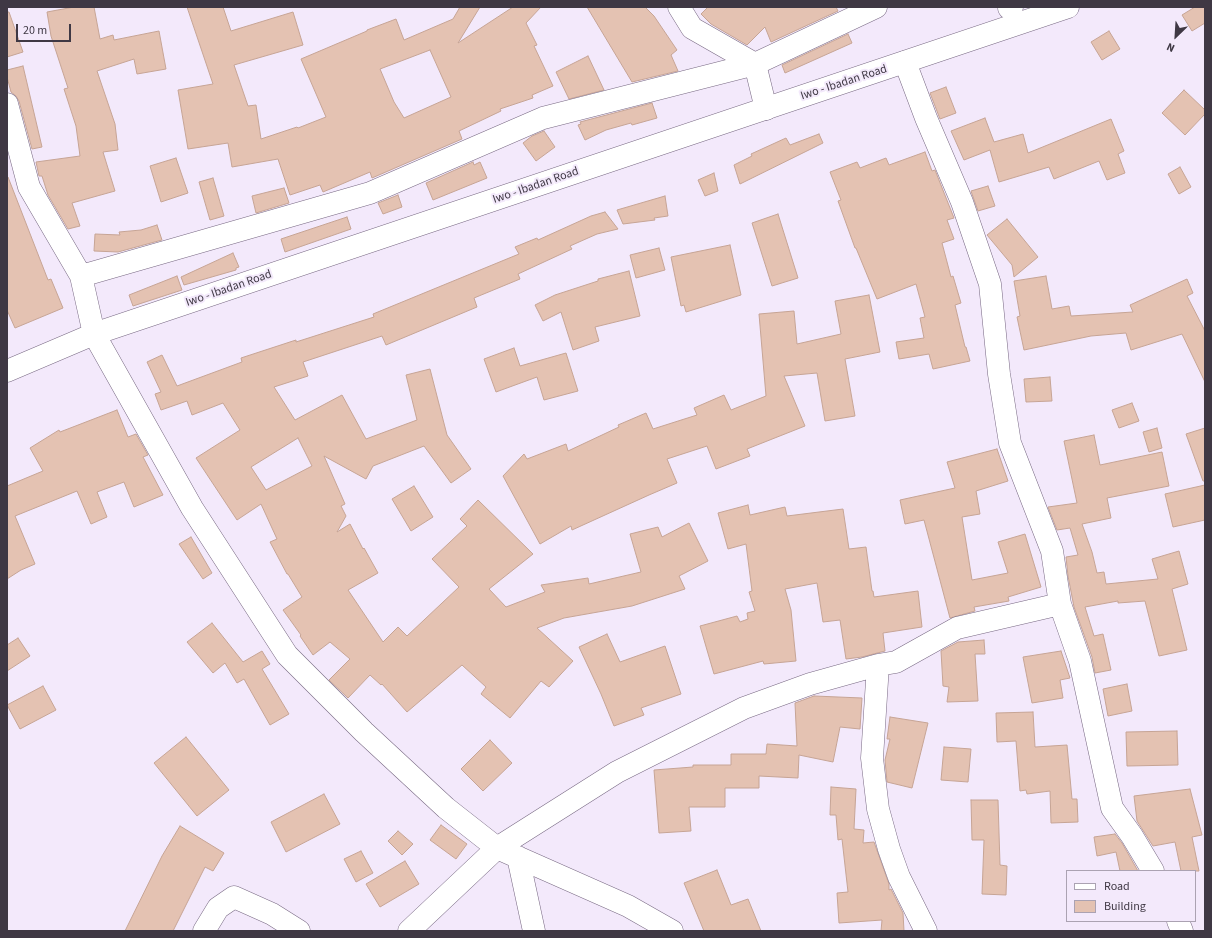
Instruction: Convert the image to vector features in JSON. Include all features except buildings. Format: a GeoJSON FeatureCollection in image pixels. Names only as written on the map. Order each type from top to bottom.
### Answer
{"type":"FeatureCollection","features":[{"type":"Feature","properties":{"kind":"street"},"geometry":{"type":"LineString","coordinates":[[679,7],[692,28],[756,64],[766,109]]}},
{"type":"Feature","properties":{"kind":"street"},"geometry":{"type":"LineString","coordinates":[[1009,7],[1012,7]]}},
{"type":"Feature","properties":{"kind":"street","name":"Iwo - Ibadan Road"},"geometry":{"type":"LineString","coordinates":[[7,371],[94,334],[1068,7]]}},
{"type":"Feature","properties":{"kind":"street"},"geometry":{"type":"LineString","coordinates":[[81,276],[370,193],[543,118],[756,64],[871,8]]}},
{"type":"Feature","properties":{"kind":"street"},"geometry":{"type":"LineString","coordinates":[[905,62],[926,118],[962,202],[990,284],[999,374],[1010,443],[1052,552],[1060,604],[1080,661],[1112,808],[1132,836],[1152,870]]}},
{"type":"Feature","properties":{"kind":"street"},"geometry":{"type":"LineString","coordinates":[[7,104],[30,187],[81,276],[94,334],[192,508],[286,655],[364,732],[446,808],[497,848],[628,906],[672,931]]}},
{"type":"Feature","properties":{"kind":"street"},"geometry":{"type":"LineString","coordinates":[[409,931],[497,848],[617,772],[744,708],[810,684],[878,665],[896,662],[957,628],[1060,604]]}},
{"type":"Feature","properties":{"kind":"street"},"geometry":{"type":"LineString","coordinates":[[878,665],[872,758],[878,809],[898,877],[926,931]]}},
{"type":"Feature","properties":{"kind":"street"},"geometry":{"type":"LineString","coordinates":[[518,857],[534,931]]}},
{"type":"Feature","properties":{"kind":"street"},"geometry":{"type":"LineString","coordinates":[[204,931],[218,908],[234,897],[272,914],[298,931]]}}]}
